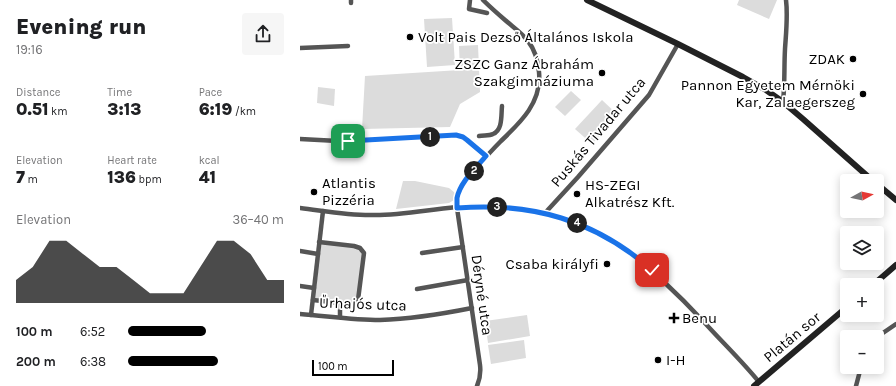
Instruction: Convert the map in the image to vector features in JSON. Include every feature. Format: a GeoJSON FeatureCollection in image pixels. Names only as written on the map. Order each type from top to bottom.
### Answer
{"type":"FeatureCollection","features":[{"type":"Feature","properties":{"kind":"street"},"geometry":{"type":"LineString","coordinates":[[470,0],[469,9],[487,13]]}},
{"type":"Feature","properties":{"kind":"street","name":"Déryné utca"},"geometry":{"type":"LineString","coordinates":[[477,386],[481,372],[457,208],[457,199],[459,191],[464,183],[486,156],[521,122],[527,114],[537,96],[539,85],[536,56],[527,40],[483,0]]}},
{"type":"Feature","properties":{"kind":"street"},"geometry":{"type":"LineString","coordinates":[[587,0],[595,2],[766,90],[783,102],[865,174]]}},
{"type":"Feature","properties":{"kind":"street"},"geometry":{"type":"LineString","coordinates":[[783,102],[785,82],[786,0]]}},
{"type":"Feature","properties":{"kind":"street","name":"Puskás Tivadar utca"},"geometry":{"type":"LineString","coordinates":[[544,213],[583,172],[649,95],[678,44]]}},
{"type":"Feature","properties":{"kind":"street"},"geometry":{"type":"LineString","coordinates":[[300,48],[348,46]]}},
{"type":"Feature","properties":{"kind":"street"},"geometry":{"type":"LineString","coordinates":[[480,136],[494,134],[500,128],[502,106]]}},
{"type":"Feature","properties":{"kind":"street"},"geometry":{"type":"LineString","coordinates":[[300,139],[338,141],[456,135],[463,137],[486,156]]}},
{"type":"Feature","properties":{"kind":"street"},"geometry":{"type":"LineString","coordinates":[[884,190],[896,200]]}},
{"type":"Feature","properties":{"kind":"street"},"geometry":{"type":"LineString","coordinates":[[300,208],[376,215],[477,206],[522,209],[573,221],[593,230],[625,248],[640,259],[681,298],[757,384]]}},
{"type":"Feature","properties":{"kind":"street"},"geometry":{"type":"LineString","coordinates":[[311,315],[323,211]]}},
{"type":"Feature","properties":{"kind":"street"},"geometry":{"type":"LineString","coordinates":[[313,300],[340,304],[354,304],[358,300],[364,253],[360,248],[354,246],[319,242]]}},
{"type":"Feature","properties":{"kind":"street"},"geometry":{"type":"LineString","coordinates":[[422,253],[463,247]]}},
{"type":"Feature","properties":{"kind":"street"},"geometry":{"type":"LineString","coordinates":[[300,251],[318,254]]}},
{"type":"Feature","properties":{"kind":"street"},"geometry":{"type":"LineString","coordinates":[[881,278],[896,265]]}},
{"type":"Feature","properties":{"kind":"street"},"geometry":{"type":"LineString","coordinates":[[417,289],[468,280]]}},
{"type":"Feature","properties":{"kind":"street"},"geometry":{"type":"LineString","coordinates":[[300,286],[314,288]]}},
{"type":"Feature","properties":{"kind":"street"},"geometry":{"type":"LineString","coordinates":[[340,304],[340,317]]}},
{"type":"Feature","properties":{"kind":"street","name":"Űrhajós utca"},"geometry":{"type":"LineString","coordinates":[[300,314],[373,319],[407,318],[472,308]]}},
{"type":"Feature","properties":{"kind":"street","name":"Platán sor"},"geometry":{"type":"LineString","coordinates":[[757,384],[840,313]]}},
{"type":"Feature","properties":{"kind":"street"},"geometry":{"type":"LineString","coordinates":[[884,332],[896,324]]}},
{"type":"Feature","properties":{"kind":"street"},"geometry":{"type":"LineString","coordinates":[[856,386],[859,374]]}},
{"type":"Feature","properties":{"kind":"shaded area"},"geometry":{"type":"Polygon","coordinates":[[[739,0],[777,0],[769,19],[737,5],[739,0]]]}},
{"type":"Feature","properties":{"kind":"shaded area"},"geometry":{"type":"Polygon","coordinates":[[[452,18],[455,65],[427,67],[424,19],[452,18]]]}},
{"type":"Feature","properties":{"kind":"shaded area"},"geometry":{"type":"Polygon","coordinates":[[[478,45],[480,92],[460,104],[450,127],[362,129],[365,76],[460,70],[459,46],[478,45]]]}},
{"type":"Feature","properties":{"kind":"shaded area"},"geometry":{"type":"Polygon","coordinates":[[[318,87],[335,89],[334,106],[317,103],[318,87]]]}},
{"type":"Feature","properties":{"kind":"shaded area"},"geometry":{"type":"Polygon","coordinates":[[[571,91],[581,100],[565,116],[555,107],[571,91]]]}},
{"type":"Feature","properties":{"kind":"shaded area"},"geometry":{"type":"Polygon","coordinates":[[[602,100],[619,116],[592,144],[575,129],[602,100]]]}},
{"type":"Feature","properties":{"kind":"shaded area"},"geometry":{"type":"Polygon","coordinates":[[[403,181],[415,181],[449,188],[455,193],[454,200],[449,203],[396,209],[403,181]]]}},
{"type":"Feature","properties":{"kind":"shaded area"},"geometry":{"type":"Polygon","coordinates":[[[319,242],[360,248],[364,253],[358,300],[354,304],[313,300],[319,242]]]}},
{"type":"Feature","properties":{"kind":"shaded area"},"geometry":{"type":"Polygon","coordinates":[[[527,315],[530,336],[488,343],[485,321],[527,315]]]}},
{"type":"Feature","properties":{"kind":"shaded area"},"geometry":{"type":"Polygon","coordinates":[[[524,340],[526,358],[491,364],[488,345],[524,340]]]}},
{"type":"Feature","properties":{"kind":"place","name":"Volt Pais Dezső Általános Iskola"},"geometry":{"type":"Point","coordinates":[410,37]}},
{"type":"Feature","properties":{"kind":"place","name":"ZDAK"},"geometry":{"type":"Point","coordinates":[853,59]}},
{"type":"Feature","properties":{"kind":"place","name":"ZSZC Ganz Ábrahám Szakgimnáziuma"},"geometry":{"type":"Point","coordinates":[602,73]}},
{"type":"Feature","properties":{"kind":"place","name":"Pannon Egyetem Mérnöki Kar, Zalaegerszeg"},"geometry":{"type":"Point","coordinates":[863,94]}},
{"type":"Feature","properties":{"kind":"place","name":"Atlantis Pizzéria"},"geometry":{"type":"Point","coordinates":[314,192]}},
{"type":"Feature","properties":{"kind":"place","name":"HS-ZEGI Alkatrész Kft."},"geometry":{"type":"Point","coordinates":[577,194]}},
{"type":"Feature","properties":{"kind":"place","name":"Csaba királyfi"},"geometry":{"type":"Point","coordinates":[607,264]}},
{"type":"Feature","properties":{"kind":"place","name":"Benu"},"geometry":{"type":"Point","coordinates":[674,318]}},
{"type":"Feature","properties":{"kind":"place","name":"I-H"},"geometry":{"type":"Point","coordinates":[658,360]}},
{"type":"Feature","properties":{"kind":"route"},"geometry":{"type":"LineString","coordinates":[[348,141],[460,135],[486,156],[459,191],[457,208],[477,206],[522,209],[564,218],[593,230],[625,248],[652,270]]}}]}
